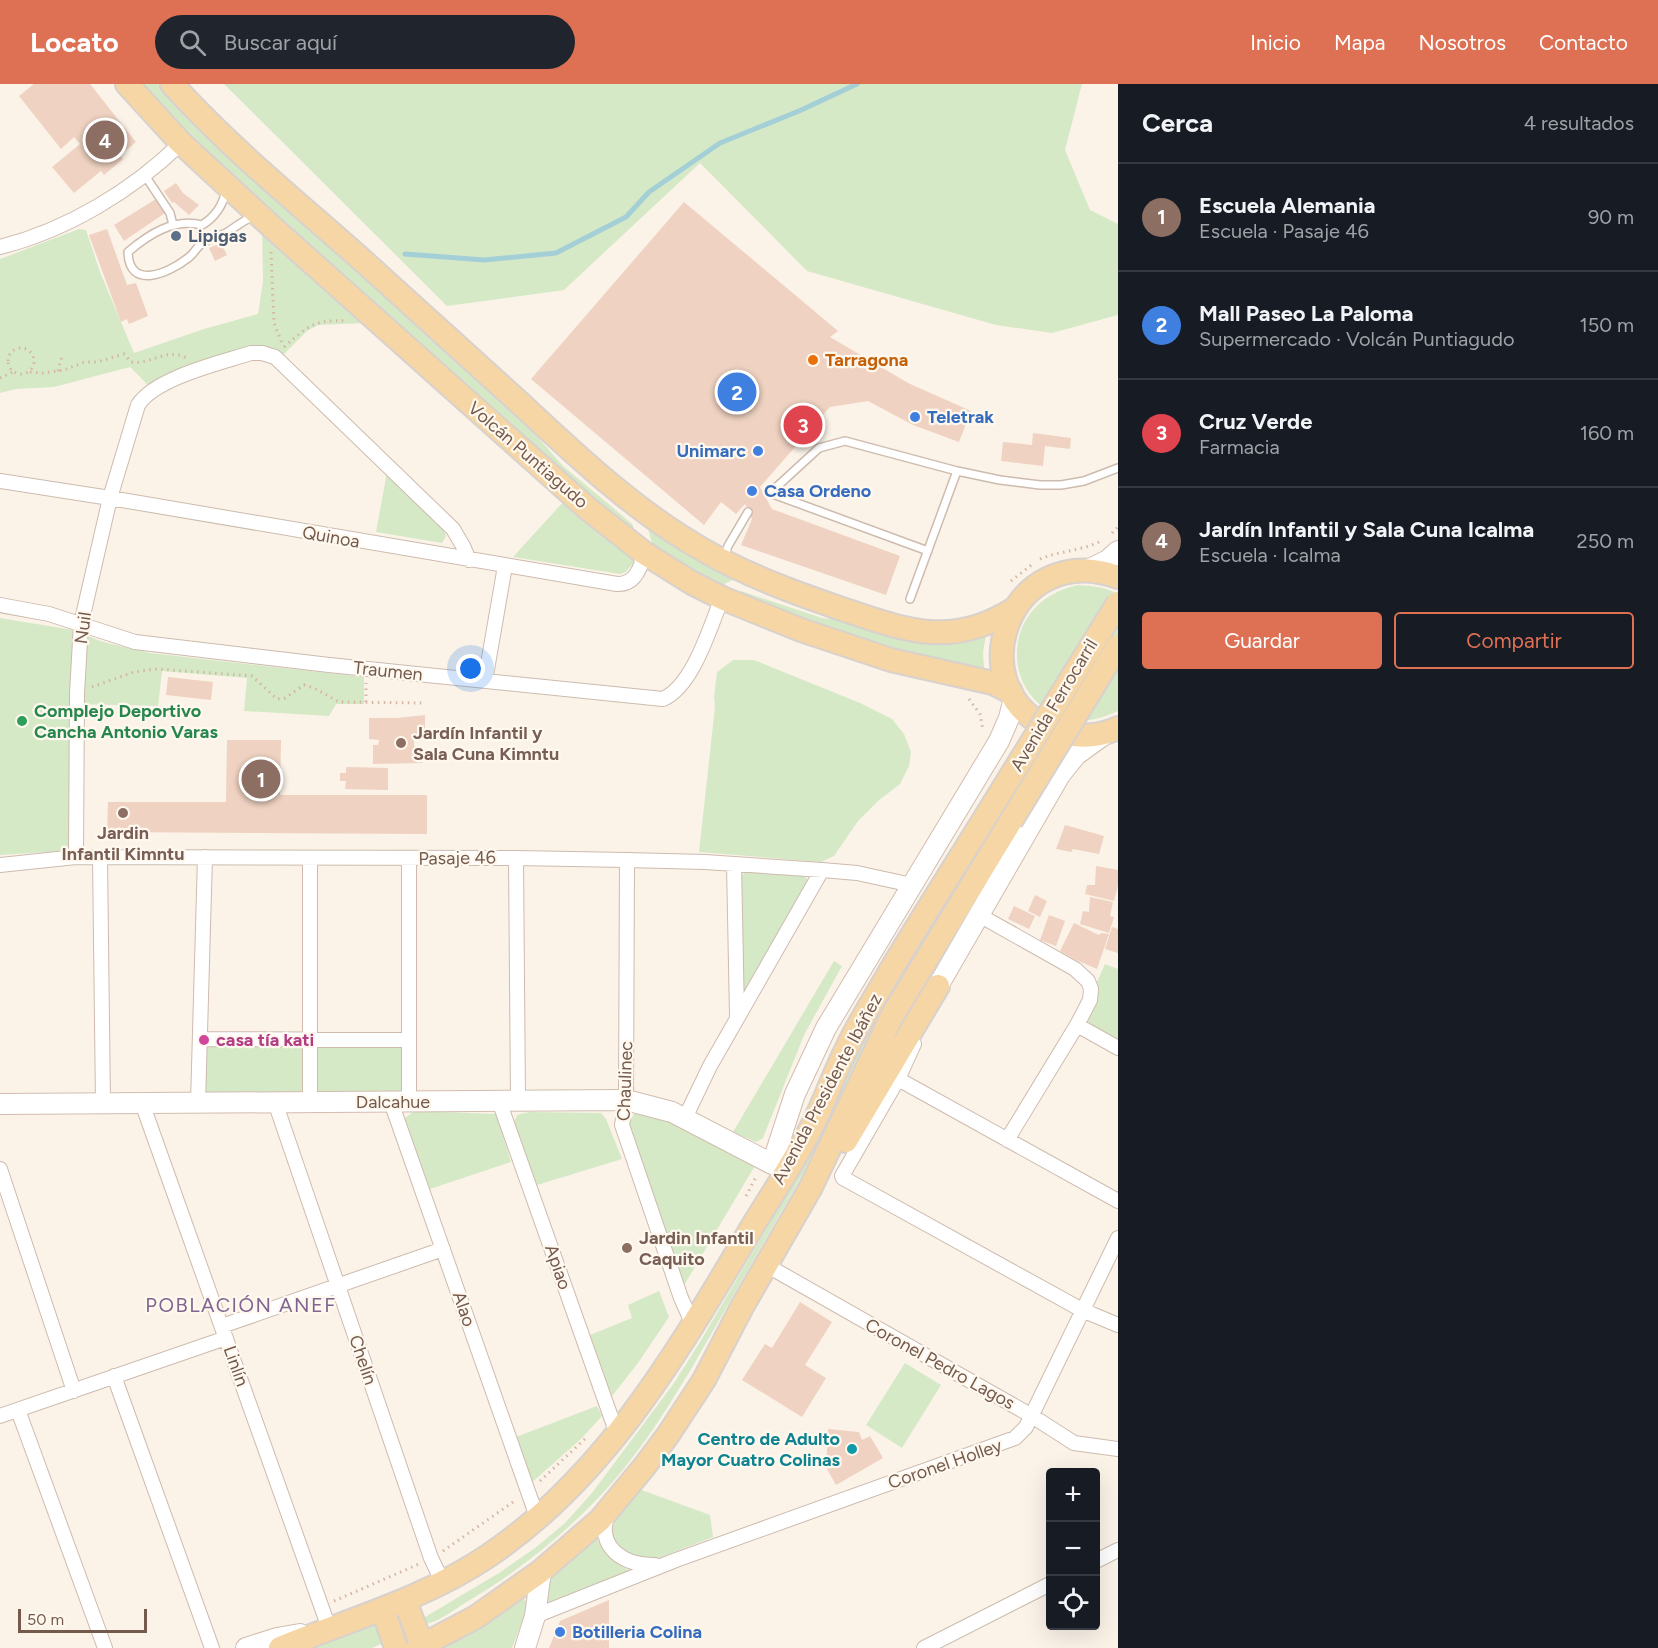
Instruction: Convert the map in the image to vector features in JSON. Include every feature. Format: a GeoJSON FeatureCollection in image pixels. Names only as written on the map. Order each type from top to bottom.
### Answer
{"type":"FeatureCollection","features":[{"type":"Feature","properties":{"kind":"main road","name":"Volcán Puntiagudo"},"geometry":{"type":"LineString","coordinates":[[127,84],[181,143],[226,185],[570,493],[644,553],[692,583],[722,598],[801,630],[882,657],[993,683],[1012,695]]}},
{"type":"Feature","properties":{"kind":"main road","name":"Volcán Puntiagudo"},"geometry":{"type":"LineString","coordinates":[[172,84],[202,117],[591,468],[667,527],[704,551],[762,578],[904,630],[929,633],[952,632],[996,620],[1014,609]]}},
{"type":"Feature","properties":{"kind":"main road"},"geometry":{"type":"LineString","coordinates":[[625,496],[643,537],[644,553]]}},
{"type":"Feature","properties":{"kind":"main road"},"geometry":{"type":"LineString","coordinates":[[1111,731],[1084,736],[1063,734],[1044,726],[1027,714],[1012,695],[1004,672],[1002,650],[1005,629],[1014,609],[1039,584],[1063,574],[1088,570],[1118,577]]}},
{"type":"Feature","properties":{"kind":"main road"},"geometry":{"type":"LineString","coordinates":[[722,598],[739,585],[762,578]]}},
{"type":"Feature","properties":{"kind":"main road","name":"Avenida Ferrocarril"},"geometry":{"type":"LineString","coordinates":[[991,808],[1118,603]]}},
{"type":"Feature","properties":{"kind":"main road","name":"Avenida Ferrocarril"},"geometry":{"type":"LineString","coordinates":[[1011,821],[1118,646]]}},
{"type":"Feature","properties":{"kind":"main road","name":"Avenida Presidente Ibáñez"},"geometry":{"type":"LineString","coordinates":[[280,1648],[405,1601],[443,1583],[490,1555],[537,1517],[582,1474],[617,1434],[658,1380],[763,1209],[812,1126],[855,1032],[991,808]]}},
{"type":"Feature","properties":{"kind":"main road","name":"Avenida Presidente Ibáñez"},"geometry":{"type":"LineString","coordinates":[[421,1647],[476,1617],[541,1571],[610,1509],[668,1435],[694,1396],[811,1187],[892,1016],[1011,821]]}},
{"type":"Feature","properties":{"kind":"main road"},"geometry":{"type":"LineString","coordinates":[[811,1187],[853,1131],[938,986]]}},
{"type":"Feature","properties":{"kind":"main road"},"geometry":{"type":"LineString","coordinates":[[763,1209],[767,1161]]}},
{"type":"Feature","properties":{"kind":"main road"},"geometry":{"type":"LineString","coordinates":[[405,1601],[421,1647]]}},
{"type":"Feature","properties":{"kind":"main road"},"geometry":{"type":"LineString","coordinates":[[383,1610],[396,1648]]}},
{"type":"Feature","properties":{"kind":"street"},"geometry":{"type":"LineString","coordinates":[[0,247],[45,232],[80,216],[144,174],[181,143]]}},
{"type":"Feature","properties":{"kind":"street","name":"Nuil"},"geometry":{"type":"LineString","coordinates":[[76,857],[77,693],[81,624],[110,498],[138,405],[144,395],[204,368],[251,353],[262,352],[275,357],[453,529],[469,560]]}},
{"type":"Feature","properties":{"kind":"street","name":"Quinoa"},"geometry":{"type":"LineString","coordinates":[[0,481],[622,584],[633,579],[639,572],[644,553]]}},
{"type":"Feature","properties":{"kind":"street"},"geometry":{"type":"LineString","coordinates":[[1088,570],[1108,560],[1118,551]]}},
{"type":"Feature","properties":{"kind":"street"},"geometry":{"type":"LineString","coordinates":[[485,681],[505,566]]}},
{"type":"Feature","properties":{"kind":"street","name":"Traumen"},"geometry":{"type":"LineString","coordinates":[[0,605],[49,614],[135,642],[320,664],[663,699],[678,689],[691,669],[722,598]]}},
{"type":"Feature","properties":{"kind":"street","name":"Avenida Presidente Ibáñez"},"geometry":{"type":"LineString","coordinates":[[767,1161],[826,1028],[999,741],[1009,718],[1012,695]]}},
{"type":"Feature","properties":{"kind":"street"},"geometry":{"type":"LineString","coordinates":[[1111,731],[1076,756],[1060,775],[938,986],[898,1079],[842,1177],[1082,1310],[1118,1325]]}},
{"type":"Feature","properties":{"kind":"street","name":"Pasaje 46"},"geometry":{"type":"LineString","coordinates":[[0,866],[76,857],[627,860],[734,864],[857,873],[912,885]]}},
{"type":"Feature","properties":{"kind":"street"},"geometry":{"type":"LineString","coordinates":[[100,857],[102,1104]]}},
{"type":"Feature","properties":{"kind":"street"},"geometry":{"type":"LineString","coordinates":[[198,1103],[205,857]]}},
{"type":"Feature","properties":{"kind":"street"},"geometry":{"type":"LineString","coordinates":[[309,1102],[310,858]]}},
{"type":"Feature","properties":{"kind":"street","name":"Apiao"},"geometry":{"type":"LineString","coordinates":[[516,858],[508,1101],[617,1434]]}},
{"type":"Feature","properties":{"kind":"street","name":"Alao"},"geometry":{"type":"LineString","coordinates":[[409,859],[409,1040],[400,1102],[443,1250],[537,1517]]}},
{"type":"Feature","properties":{"kind":"street","name":"Chaulinec"},"geometry":{"type":"LineString","coordinates":[[627,860],[626,1100],[622,1116],[624,1134],[681,1298],[693,1325]]}},
{"type":"Feature","properties":{"kind":"street"},"geometry":{"type":"LineString","coordinates":[[734,864],[737,1018]]}},
{"type":"Feature","properties":{"kind":"street"},"geometry":{"type":"LineString","coordinates":[[685,1118],[737,1018],[822,870]]}},
{"type":"Feature","properties":{"kind":"street"},"geometry":{"type":"LineString","coordinates":[[979,915],[1083,974],[1088,981],[1091,995],[1077,1025],[1007,1140]]}},
{"type":"Feature","properties":{"kind":"street"},"geometry":{"type":"LineString","coordinates":[[1077,1025],[1118,1048]]}},
{"type":"Feature","properties":{"kind":"street"},"geometry":{"type":"LineString","coordinates":[[201,1040],[409,1040]]}},
{"type":"Feature","properties":{"kind":"street"},"geometry":{"type":"LineString","coordinates":[[898,1079],[1118,1201]]}},
{"type":"Feature","properties":{"kind":"street","name":"Dalcahue"},"geometry":{"type":"LineString","coordinates":[[0,1104],[626,1100],[656,1106],[685,1118],[767,1161]]}},
{"type":"Feature","properties":{"kind":"street","name":"Chelín"},"geometry":{"type":"LineString","coordinates":[[275,1102],[431,1558],[443,1583]]}},
{"type":"Feature","properties":{"kind":"street","name":"Linlín"},"geometry":{"type":"LineString","coordinates":[[142,1103],[329,1628]]}},
{"type":"Feature","properties":{"kind":"street"},"geometry":{"type":"LineString","coordinates":[[0,1169],[74,1390]]}},
{"type":"Feature","properties":{"kind":"street","name":"Coronel Holley"},"geometry":{"type":"LineString","coordinates":[[535,1616],[663,1565],[1004,1444],[1021,1433],[1032,1416],[1118,1238]]}},
{"type":"Feature","properties":{"kind":"street"},"geometry":{"type":"LineString","coordinates":[[0,1416],[114,1376],[337,1286],[443,1250]]}},
{"type":"Feature","properties":{"kind":"street","name":"Coronel Pedro Lagos"},"geometry":{"type":"LineString","coordinates":[[766,1265],[1032,1416],[1074,1443],[1118,1449]]}},
{"type":"Feature","properties":{"kind":"street"},"geometry":{"type":"LineString","coordinates":[[114,1376],[212,1648]]}},
{"type":"Feature","properties":{"kind":"street"},"geometry":{"type":"LineString","coordinates":[[18,1410],[105,1648]]}},
{"type":"Feature","properties":{"kind":"street","name":"Coronel Holley"},"geometry":{"type":"LineString","coordinates":[[610,1509],[604,1532],[611,1547],[623,1558],[637,1565],[663,1565]]}},
{"type":"Feature","properties":{"kind":"street"},"geometry":{"type":"LineString","coordinates":[[1100,1559],[1118,1550]]}},
{"type":"Feature","properties":{"kind":"street"},"geometry":{"type":"LineString","coordinates":[[525,1648],[535,1616],[541,1571]]}},
{"type":"Feature","properties":{"kind":"street"},"geometry":{"type":"LineString","coordinates":[[924,1648],[1046,1586]]}},
{"type":"Feature","properties":{"kind":"street","name":"Avenida Presidente Ibáñez"},"geometry":{"type":"LineString","coordinates":[[246,1648],[277,1638],[329,1628]]}},
{"type":"Feature","properties":{"kind":"lane"},"geometry":{"type":"LineString","coordinates":[[144,174],[165,205],[173,225]]}},
{"type":"Feature","properties":{"kind":"lane"},"geometry":{"type":"LineString","coordinates":[[226,185],[222,204],[208,221],[202,225],[194,223],[173,225],[160,230],[143,239],[129,252],[129,262],[139,274],[147,277],[171,268],[191,256],[204,242],[258,214]]}},
{"type":"Feature","properties":{"kind":"lane"},"geometry":{"type":"LineString","coordinates":[[202,225],[206,237],[204,242]]}},
{"type":"Feature","properties":{"kind":"lane"},"geometry":{"type":"LineString","coordinates":[[928,551],[768,495],[819,448],[844,441],[957,471],[1040,485],[1061,485],[1084,481],[1118,468]]}},
{"type":"Feature","properties":{"kind":"lane"},"geometry":{"type":"LineString","coordinates":[[910,599],[957,471]]}},
{"type":"Feature","properties":{"kind":"lane"},"geometry":{"type":"LineString","coordinates":[[723,561],[748,512]]}},
{"type":"Feature","properties":{"kind":"path"},"geometry":{"type":"LineString","coordinates":[[271,244],[274,322],[279,338],[285,346],[316,323],[352,322]]}},
{"type":"Feature","properties":{"kind":"path"},"geometry":{"type":"LineString","coordinates":[[30,372],[35,363],[34,356],[30,350],[16,349],[9,356],[8,363],[14,372],[22,375],[30,372],[58,371],[84,362],[97,362],[124,354],[131,362],[140,363],[174,353],[192,364]]}},
{"type":"Feature","properties":{"kind":"path"},"geometry":{"type":"LineString","coordinates":[[58,371],[62,357]]}},
{"type":"Feature","properties":{"kind":"path"},"geometry":{"type":"LineString","coordinates":[[0,378],[14,372]]}},
{"type":"Feature","properties":{"kind":"path"},"geometry":{"type":"LineString","coordinates":[[77,693],[134,672],[157,669],[252,676],[277,699],[285,698],[304,685],[339,702],[423,702]]}},
{"type":"Feature","properties":{"kind":"path"},"geometry":{"type":"LineString","coordinates":[[966,696],[980,714],[983,724],[982,734]]}},
{"type":"Feature","properties":{"kind":"path"},"geometry":{"type":"LineString","coordinates":[[754,1182],[767,1161]]}},
{"type":"Feature","properties":{"kind":"path"},"geometry":{"type":"LineString","coordinates":[[322,1606],[431,1558],[457,1543],[527,1491],[573,1450],[610,1412]]}},
{"type":"Feature","properties":{"kind":"green space"},"geometry":{"type":"Polygon","coordinates":[[[139,84],[158,84],[262,188],[520,417],[563,466],[633,525],[634,530],[629,532],[190,139],[139,84]]]}},
{"type":"Feature","properties":{"kind":"green space"},"geometry":{"type":"Polygon","coordinates":[[[224,84],[1082,84],[1065,150],[1090,210],[1118,224],[1118,315],[1052,333],[996,325],[807,271],[700,163],[564,290],[447,306],[224,84]]]}},
{"type":"Feature","properties":{"kind":"green space"},"geometry":{"type":"Polygon","coordinates":[[[79,229],[86,230],[100,272],[134,353],[204,329],[258,314],[263,282],[262,229],[366,323],[318,325],[307,331],[281,357],[271,350],[155,381],[148,385],[130,367],[54,387],[16,389],[0,393],[0,259],[79,229]]]}},
{"type":"Feature","properties":{"kind":"green space"},"geometry":{"type":"Polygon","coordinates":[[[387,472],[443,528],[446,536],[442,543],[376,532],[387,472]]]}},
{"type":"Feature","properties":{"kind":"green space"},"geometry":{"type":"Polygon","coordinates":[[[565,500],[633,555],[634,562],[626,572],[620,574],[513,557],[565,500]]]}},
{"type":"Feature","properties":{"kind":"green space"},"geometry":{"type":"Polygon","coordinates":[[[647,525],[735,579],[720,586],[653,547],[647,525]]]}},
{"type":"Feature","properties":{"kind":"green space"},"geometry":{"type":"Polygon","coordinates":[[[1078,585],[1099,587],[1118,594],[1118,711],[1087,720],[1055,714],[1035,700],[1022,681],[1017,658],[1020,635],[1030,614],[1050,596],[1078,585]]]}},
{"type":"Feature","properties":{"kind":"green space"},"geometry":{"type":"Polygon","coordinates":[[[741,591],[822,618],[986,635],[983,652],[984,668],[967,668],[939,662],[862,641],[763,604],[739,594],[741,591]]]}},
{"type":"Feature","properties":{"kind":"green space"},"geometry":{"type":"Polygon","coordinates":[[[0,618],[73,630],[103,642],[150,653],[364,677],[364,704],[336,704],[329,716],[244,711],[247,678],[162,671],[158,706],[73,704],[70,845],[63,851],[0,855],[0,618]]]}},
{"type":"Feature","properties":{"kind":"green space"},"geometry":{"type":"Polygon","coordinates":[[[733,660],[754,660],[860,703],[892,719],[904,734],[911,752],[909,766],[900,784],[858,821],[834,856],[821,862],[699,852],[717,672],[733,660]]]}},
{"type":"Feature","properties":{"kind":"green space"},"geometry":{"type":"Polygon","coordinates":[[[747,871],[803,875],[808,880],[809,886],[741,998],[739,877],[747,871]]]}},
{"type":"Feature","properties":{"kind":"green space"},"geometry":{"type":"Polygon","coordinates":[[[834,961],[842,966],[804,1035],[763,1138],[756,1142],[733,1132],[834,961]]]}},
{"type":"Feature","properties":{"kind":"green space"},"geometry":{"type":"Polygon","coordinates":[[[1105,964],[1118,969],[1118,1042],[1090,1026],[1087,1018],[1099,991],[1097,982],[1105,964]]]}},
{"type":"Feature","properties":{"kind":"green space"},"geometry":{"type":"Polygon","coordinates":[[[882,1009],[814,1155],[690,1371],[637,1451],[596,1500],[538,1553],[496,1584],[445,1616],[427,1624],[425,1617],[499,1573],[564,1524],[592,1493],[674,1383],[806,1161],[871,1024],[882,1009]]]}},
{"type":"Feature","properties":{"kind":"green space"},"geometry":{"type":"Polygon","coordinates":[[[203,1042],[405,1042],[405,1097],[203,1098],[203,1042]]]}},
{"type":"Feature","properties":{"kind":"green space"},"geometry":{"type":"Polygon","coordinates":[[[419,1111],[496,1114],[511,1162],[430,1189],[405,1118],[419,1111]]]}},
{"type":"Feature","properties":{"kind":"green space"},"geometry":{"type":"Polygon","coordinates":[[[529,1112],[601,1113],[606,1119],[622,1159],[537,1185],[514,1122],[517,1115],[529,1112]]]}},
{"type":"Feature","properties":{"kind":"green space"},"geometry":{"type":"Polygon","coordinates":[[[639,1112],[661,1115],[756,1164],[683,1287],[628,1124],[634,1114],[639,1112]]]}},
{"type":"Feature","properties":{"kind":"green space"},"geometry":{"type":"Polygon","coordinates":[[[659,1291],[669,1317],[612,1396],[590,1335],[632,1318],[628,1305],[659,1291]]]}},
{"type":"Feature","properties":{"kind":"green space"},"geometry":{"type":"Polygon","coordinates":[[[905,1363],[941,1385],[902,1448],[866,1425],[905,1363]]]}},
{"type":"Feature","properties":{"kind":"green space"},"geometry":{"type":"Polygon","coordinates":[[[597,1406],[602,1416],[581,1439],[530,1484],[516,1437],[597,1406]]]}},
{"type":"Feature","properties":{"kind":"green space"},"geometry":{"type":"Polygon","coordinates":[[[639,1489],[710,1515],[713,1537],[648,1562],[637,1559],[616,1546],[609,1527],[639,1489]]]}},
{"type":"Feature","properties":{"kind":"green space"},"geometry":{"type":"Polygon","coordinates":[[[596,1537],[609,1556],[629,1572],[548,1602],[546,1593],[554,1574],[596,1537]]]}},
{"type":"Feature","properties":{"kind":"green space"},"geometry":{"type":"Polygon","coordinates":[[[524,1599],[527,1608],[512,1648],[441,1648],[519,1600],[524,1599]]]}},
{"type":"Feature","properties":{"kind":"green space"},"geometry":{"type":"Polygon","coordinates":[[[369,1624],[380,1625],[387,1641],[372,1648],[305,1648],[369,1624]]]}},
{"type":"Feature","properties":{"kind":"building"},"geometry":{"type":"Polygon","coordinates":[[[34,84],[90,84],[136,142],[120,155],[123,159],[104,175],[101,171],[74,193],[52,167],[80,144],[74,137],[61,149],[19,96],[34,84]]]}},
{"type":"Feature","properties":{"kind":"building"},"geometry":{"type":"Polygon","coordinates":[[[176,183],[183,193],[199,205],[189,215],[174,202],[172,203],[164,191],[176,183]]]}},
{"type":"Feature","properties":{"kind":"building"},"geometry":{"type":"Polygon","coordinates":[[[156,199],[165,213],[124,241],[114,225],[156,199]]]}},
{"type":"Feature","properties":{"kind":"building"},"geometry":{"type":"Polygon","coordinates":[[[684,202],[838,331],[830,337],[908,383],[971,411],[959,442],[913,425],[868,401],[830,407],[760,487],[772,509],[900,556],[886,595],[741,545],[752,519],[745,504],[736,514],[721,502],[704,525],[531,379],[684,202]]]}},
{"type":"Feature","properties":{"kind":"building"},"geometry":{"type":"Polygon","coordinates":[[[107,229],[127,285],[136,283],[148,316],[129,324],[127,319],[121,322],[89,235],[107,229]]]}},
{"type":"Feature","properties":{"kind":"building"},"geometry":{"type":"Polygon","coordinates":[[[221,243],[227,255],[215,261],[209,248],[221,243]]]}},
{"type":"Feature","properties":{"kind":"building"},"geometry":{"type":"Polygon","coordinates":[[[1033,433],[1071,438],[1070,449],[1045,446],[1043,466],[1001,461],[1003,442],[1032,445],[1033,433]]]}},
{"type":"Feature","properties":{"kind":"building"},"geometry":{"type":"Polygon","coordinates":[[[168,677],[213,682],[211,700],[166,695],[168,677]]]}},
{"type":"Feature","properties":{"kind":"building"},"geometry":{"type":"Polygon","coordinates":[[[425,715],[425,739],[414,740],[414,746],[422,746],[422,763],[373,764],[373,745],[378,745],[379,740],[369,739],[369,718],[425,715]]]}},
{"type":"Feature","properties":{"kind":"building"},"geometry":{"type":"Polygon","coordinates":[[[227,740],[281,740],[280,795],[427,795],[427,834],[107,832],[108,802],[226,802],[227,740]]]}},
{"type":"Feature","properties":{"kind":"building"},"geometry":{"type":"Polygon","coordinates":[[[346,767],[388,768],[388,790],[345,789],[346,781],[340,781],[340,773],[346,773],[346,767]]]}},
{"type":"Feature","properties":{"kind":"building"},"geometry":{"type":"Polygon","coordinates":[[[1065,825],[1104,836],[1099,854],[1073,849],[1071,852],[1056,849],[1065,825]]]}},
{"type":"Feature","properties":{"kind":"building"},"geometry":{"type":"Polygon","coordinates":[[[1096,866],[1118,870],[1118,885],[1114,901],[1085,894],[1087,885],[1095,885],[1096,866]]]}},
{"type":"Feature","properties":{"kind":"building"},"geometry":{"type":"Polygon","coordinates":[[[1035,895],[1047,901],[1040,917],[1028,911],[1035,895]]]}},
{"type":"Feature","properties":{"kind":"building"},"geometry":{"type":"Polygon","coordinates":[[[1090,897],[1113,902],[1110,916],[1114,917],[1109,933],[1080,924],[1083,911],[1089,912],[1090,897]]]}},
{"type":"Feature","properties":{"kind":"building"},"geometry":{"type":"Polygon","coordinates":[[[1014,906],[1035,916],[1029,929],[1008,919],[1014,906]]]}},
{"type":"Feature","properties":{"kind":"building"},"geometry":{"type":"Polygon","coordinates":[[[1049,915],[1065,921],[1056,946],[1040,940],[1049,915]]]}},
{"type":"Feature","properties":{"kind":"building"},"geometry":{"type":"Polygon","coordinates":[[[1074,923],[1099,935],[1109,934],[1097,969],[1060,951],[1074,923]]]}},
{"type":"Feature","properties":{"kind":"building"},"geometry":{"type":"Polygon","coordinates":[[[1112,927],[1118,929],[1118,953],[1105,949],[1112,927]]]}},
{"type":"Feature","properties":{"kind":"building"},"geometry":{"type":"Polygon","coordinates":[[[800,1302],[832,1322],[805,1365],[826,1378],[802,1417],[742,1380],[765,1344],[772,1348],[800,1302]]]}},
{"type":"Feature","properties":{"kind":"building","name":"Centro de Adulto Mayor Cuatro Colinas"},"geometry":{"type":"Polygon","coordinates":[[[828,1429],[859,1432],[862,1440],[870,1436],[883,1458],[836,1485],[826,1467],[828,1429]]]}},
{"type":"Feature","properties":{"kind":"building"},"geometry":{"type":"Polygon","coordinates":[[[609,1600],[609,1648],[549,1648],[560,1621],[609,1600]]]}},
{"type":"Feature","properties":{"kind":"waterway"},"geometry":{"type":"LineString","coordinates":[[405,254],[484,260],[556,253],[626,217],[649,192],[720,143],[799,111],[857,84]]}},
{"type":"Feature","properties":{"kind":"place","name":"Jardín Infantil y Sala Cuna Icalma"},"geometry":{"type":"Point","coordinates":[105,140]}},
{"type":"Feature","properties":{"kind":"place","name":"Lipigas"},"geometry":{"type":"Point","coordinates":[176,236]}},
{"type":"Feature","properties":{"kind":"place","name":"Tarragona"},"geometry":{"type":"Point","coordinates":[813,360]}},
{"type":"Feature","properties":{"kind":"place","name":"Mall Paseo La Paloma"},"geometry":{"type":"Point","coordinates":[737,392]}},
{"type":"Feature","properties":{"kind":"place","name":"Teletrak"},"geometry":{"type":"Point","coordinates":[915,417]}},
{"type":"Feature","properties":{"kind":"place","name":"Cruz Verde"},"geometry":{"type":"Point","coordinates":[803,425]}},
{"type":"Feature","properties":{"kind":"place","name":"Unimarc"},"geometry":{"type":"Point","coordinates":[758,451]}},
{"type":"Feature","properties":{"kind":"place","name":"Casa Ordeno"},"geometry":{"type":"Point","coordinates":[752,491]}},
{"type":"Feature","properties":{"kind":"place","name":"Complejo Deportivo Cancha Antonio Varas"},"geometry":{"type":"Point","coordinates":[22,721]}},
{"type":"Feature","properties":{"kind":"place","name":"Jardín Infantil y Sala Cuna Kimntu"},"geometry":{"type":"Point","coordinates":[401,743]}},
{"type":"Feature","properties":{"kind":"place","name":"Escuela Alemania"},"geometry":{"type":"Point","coordinates":[261,779]}},
{"type":"Feature","properties":{"kind":"place","name":"Jardin Infantil Kimntu"},"geometry":{"type":"Point","coordinates":[123,813]}},
{"type":"Feature","properties":{"kind":"place","name":"casa tía kati"},"geometry":{"type":"Point","coordinates":[204,1040]}},
{"type":"Feature","properties":{"kind":"place","name":"Jardin Infantil Caquito"},"geometry":{"type":"Point","coordinates":[627,1248]}},
{"type":"Feature","properties":{"kind":"place","name":"Centro de Adulto Mayor Cuatro Colinas"},"geometry":{"type":"Point","coordinates":[852,1449]}},
{"type":"Feature","properties":{"kind":"place","name":"Botilleria Colina"},"geometry":{"type":"Point","coordinates":[560,1632]}},
{"type":"Feature","properties":{"kind":"district","name":"POBLACIÓN ANEF"},"geometry":{"type":"Point","coordinates":[241,1305]}}]}
